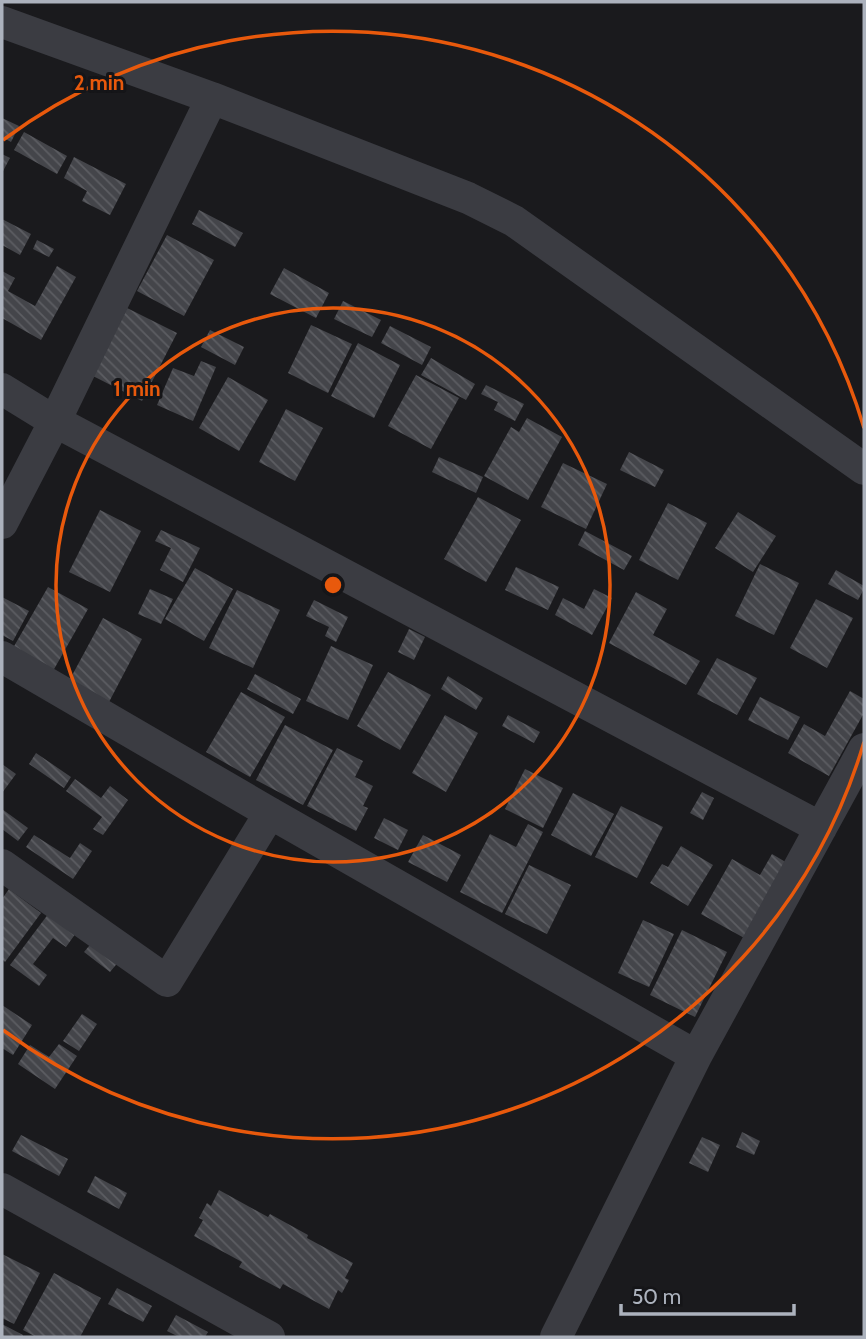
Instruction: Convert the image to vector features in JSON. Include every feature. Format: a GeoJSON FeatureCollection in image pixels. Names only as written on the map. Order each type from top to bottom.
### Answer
{"type":"FeatureCollection","features":[{"type":"Feature","properties":{"kind":"street"},"geometry":{"type":"LineString","coordinates":[[2,22],[212,97],[468,198],[514,221],[864,469]]}},
{"type":"Feature","properties":{"kind":"street"},"geometry":{"type":"LineString","coordinates":[[2,523],[55,421],[212,97]]}},
{"type":"Feature","properties":{"kind":"street"},"geometry":{"type":"LineString","coordinates":[[2,389],[55,421],[821,828]]}},
{"type":"Feature","properties":{"kind":"street"},"geometry":{"type":"LineString","coordinates":[[2,657],[696,1056]]}},
{"type":"Feature","properties":{"kind":"street"},"geometry":{"type":"LineString","coordinates":[[556,1337],[696,1056],[864,749]]}},
{"type":"Feature","properties":{"kind":"street"},"geometry":{"type":"LineString","coordinates":[[2,865],[167,981],[270,813]]}},
{"type":"Feature","properties":{"kind":"street"},"geometry":{"type":"LineString","coordinates":[[2,1189],[269,1337]]}},
{"type":"Feature","properties":{"kind":"building"},"geometry":{"type":"Polygon","coordinates":[[[2,118],[19,126],[11,142],[2,137],[2,118]]]}},
{"type":"Feature","properties":{"kind":"building"},"geometry":{"type":"Polygon","coordinates":[[[24,132],[67,156],[57,174],[14,150],[24,132]]]}},
{"type":"Feature","properties":{"kind":"building"},"geometry":{"type":"Polygon","coordinates":[[[2,154],[10,158],[2,173],[2,154]]]}},
{"type":"Feature","properties":{"kind":"building"},"geometry":{"type":"Polygon","coordinates":[[[74,157],[126,184],[110,215],[82,201],[87,191],[64,178],[74,157]]]}},
{"type":"Feature","properties":{"kind":"building"},"geometry":{"type":"Polygon","coordinates":[[[199,210],[243,233],[235,247],[192,224],[199,210]]]}},
{"type":"Feature","properties":{"kind":"building"},"geometry":{"type":"Polygon","coordinates":[[[2,219],[31,234],[20,255],[2,245],[2,219]]]}},
{"type":"Feature","properties":{"kind":"building"},"geometry":{"type":"Polygon","coordinates":[[[167,235],[214,260],[184,316],[137,291],[167,235]]]}},
{"type":"Feature","properties":{"kind":"building"},"geometry":{"type":"Polygon","coordinates":[[[37,240],[54,249],[49,257],[33,249],[37,240]]]}},
{"type":"Feature","properties":{"kind":"building"},"geometry":{"type":"Polygon","coordinates":[[[57,266],[76,277],[41,340],[2,318],[2,271],[15,278],[8,291],[35,306],[57,266]]]}},
{"type":"Feature","properties":{"kind":"building"},"geometry":{"type":"Polygon","coordinates":[[[284,268],[329,293],[316,318],[270,294],[284,268]]]}},
{"type":"Feature","properties":{"kind":"building"},"geometry":{"type":"Polygon","coordinates":[[[343,301],[381,320],[372,337],[334,319],[343,301]]]}},
{"type":"Feature","properties":{"kind":"building"},"geometry":{"type":"Polygon","coordinates":[[[127,308],[177,333],[142,401],[93,376],[127,308]]]}},
{"type":"Feature","properties":{"kind":"building"},"geometry":{"type":"Polygon","coordinates":[[[311,325],[352,344],[328,393],[288,373],[311,325]]]}},
{"type":"Feature","properties":{"kind":"building"},"geometry":{"type":"Polygon","coordinates":[[[390,326],[431,347],[422,365],[381,343],[390,326]]]}},
{"type":"Feature","properties":{"kind":"building"},"geometry":{"type":"Polygon","coordinates":[[[210,330],[244,347],[235,365],[201,347],[210,330]]]}},
{"type":"Feature","properties":{"kind":"building"},"geometry":{"type":"Polygon","coordinates":[[[358,343],[400,365],[374,418],[331,396],[358,343]]]}},
{"type":"Feature","properties":{"kind":"building"},"geometry":{"type":"Polygon","coordinates":[[[431,358],[475,384],[466,400],[421,375],[431,358]]]}},
{"type":"Feature","properties":{"kind":"building"},"geometry":{"type":"Polygon","coordinates":[[[201,361],[216,367],[193,421],[157,405],[173,368],[194,376],[201,361]]]}},
{"type":"Feature","properties":{"kind":"building"},"geometry":{"type":"Polygon","coordinates":[[[416,375],[459,398],[431,449],[388,426],[416,375]]]}},
{"type":"Feature","properties":{"kind":"building"},"geometry":{"type":"Polygon","coordinates":[[[228,377],[268,400],[239,451],[199,428],[228,377]]]}},
{"type":"Feature","properties":{"kind":"building"},"geometry":{"type":"Polygon","coordinates":[[[486,385],[524,404],[515,421],[494,410],[498,402],[481,394],[486,385]]]}},
{"type":"Feature","properties":{"kind":"building"},"geometry":{"type":"Polygon","coordinates":[[[286,409],[323,428],[295,481],[259,462],[286,409]]]}},
{"type":"Feature","properties":{"kind":"building"},"geometry":{"type":"Polygon","coordinates":[[[527,418],[562,437],[528,500],[484,476],[511,427],[519,432],[527,418]]]}},
{"type":"Feature","properties":{"kind":"building"},"geometry":{"type":"Polygon","coordinates":[[[629,452],[664,470],[655,487],[620,470],[629,452]]]}},
{"type":"Feature","properties":{"kind":"building"},"geometry":{"type":"Polygon","coordinates":[[[439,457],[483,477],[476,493],[432,472],[439,457]]]}},
{"type":"Feature","properties":{"kind":"building"},"geometry":{"type":"Polygon","coordinates":[[[563,463],[607,484],[586,529],[541,507],[563,463]]]}},
{"type":"Feature","properties":{"kind":"building"},"geometry":{"type":"Polygon","coordinates":[[[478,497],[521,520],[486,582],[444,559],[478,497]]]}},
{"type":"Feature","properties":{"kind":"building"},"geometry":{"type":"Polygon","coordinates":[[[668,503],[707,523],[678,580],[639,560],[668,503]]]}},
{"type":"Feature","properties":{"kind":"building"},"geometry":{"type":"Polygon","coordinates":[[[100,510],[141,531],[110,592],[69,572],[100,510]]]}},
{"type":"Feature","properties":{"kind":"building"},"geometry":{"type":"Polygon","coordinates":[[[738,512],[776,536],[753,572],[715,548],[738,512]]]}},
{"type":"Feature","properties":{"kind":"building"},"geometry":{"type":"Polygon","coordinates":[[[161,530],[200,548],[183,582],[160,570],[171,548],[155,541],[161,530]]]}},
{"type":"Feature","properties":{"kind":"building"},"geometry":{"type":"Polygon","coordinates":[[[585,531],[632,556],[624,570],[578,545],[585,531]]]}},
{"type":"Feature","properties":{"kind":"building"},"geometry":{"type":"Polygon","coordinates":[[[760,564],[799,583],[774,635],[735,616],[760,564]]]}},
{"type":"Feature","properties":{"kind":"building"},"geometry":{"type":"Polygon","coordinates":[[[516,567],[559,587],[548,610],[505,590],[516,567]]]}},
{"type":"Feature","properties":{"kind":"building"},"geometry":{"type":"Polygon","coordinates":[[[195,568],[233,589],[204,641],[165,619],[195,568]]]}},
{"type":"Feature","properties":{"kind":"building"},"geometry":{"type":"Polygon","coordinates":[[[836,570],[864,586],[858,600],[828,584],[836,570]]]}},
{"type":"Feature","properties":{"kind":"building"},"geometry":{"type":"Polygon","coordinates":[[[48,587],[88,609],[53,671],[13,648],[48,587]]]}},
{"type":"Feature","properties":{"kind":"building"},"geometry":{"type":"Polygon","coordinates":[[[150,589],[173,599],[161,624],[138,614],[150,589]]]}},
{"type":"Feature","properties":{"kind":"building"},"geometry":{"type":"Polygon","coordinates":[[[594,589],[612,598],[592,635],[555,615],[563,598],[584,609],[594,589]]]}},
{"type":"Feature","properties":{"kind":"building"},"geometry":{"type":"Polygon","coordinates":[[[237,590],[280,610],[253,668],[209,648],[237,590]]]}},
{"type":"Feature","properties":{"kind":"building"},"geometry":{"type":"Polygon","coordinates":[[[636,592],[667,609],[653,635],[700,661],[686,685],[609,643],[636,592]]]}},
{"type":"Feature","properties":{"kind":"building"},"geometry":{"type":"Polygon","coordinates":[[[2,597],[29,611],[13,641],[2,635],[2,597]]]}},
{"type":"Feature","properties":{"kind":"building"},"geometry":{"type":"Polygon","coordinates":[[[816,599],[853,618],[827,668],[790,648],[816,599]]]}},
{"type":"Feature","properties":{"kind":"building"},"geometry":{"type":"Polygon","coordinates":[[[314,600],[348,617],[336,642],[325,636],[329,627],[306,616],[314,600]]]}},
{"type":"Feature","properties":{"kind":"building"},"geometry":{"type":"Polygon","coordinates":[[[103,618],[142,639],[109,702],[69,681],[103,618]]]}},
{"type":"Feature","properties":{"kind":"building"},"geometry":{"type":"Polygon","coordinates":[[[409,629],[425,637],[414,660],[398,652],[409,629]]]}},
{"type":"Feature","properties":{"kind":"building"},"geometry":{"type":"Polygon","coordinates":[[[331,646],[373,665],[348,720],[306,701],[331,646]]]}},
{"type":"Feature","properties":{"kind":"building"},"geometry":{"type":"Polygon","coordinates":[[[717,658],[757,678],[737,715],[697,694],[717,658]]]}},
{"type":"Feature","properties":{"kind":"building"},"geometry":{"type":"Polygon","coordinates":[[[388,672],[431,695],[400,750],[357,726],[388,672]]]}},
{"type":"Feature","properties":{"kind":"building"},"geometry":{"type":"Polygon","coordinates":[[[255,674],[301,699],[293,714],[247,689],[255,674]]]}},
{"type":"Feature","properties":{"kind":"building"},"geometry":{"type":"Polygon","coordinates":[[[448,676],[483,698],[476,710],[441,689],[448,676]]]}},
{"type":"Feature","properties":{"kind":"building"},"geometry":{"type":"Polygon","coordinates":[[[850,691],[864,699],[864,713],[829,776],[788,753],[804,724],[825,736],[850,691]]]}},
{"type":"Feature","properties":{"kind":"building"},"geometry":{"type":"Polygon","coordinates":[[[241,692],[285,717],[250,777],[206,752],[241,692]]]}},
{"type":"Feature","properties":{"kind":"building"},"geometry":{"type":"Polygon","coordinates":[[[760,697],[800,717],[788,740],[748,720],[760,697]]]}},
{"type":"Feature","properties":{"kind":"building"},"geometry":{"type":"Polygon","coordinates":[[[445,715],[478,733],[446,792],[412,773],[445,715]]]}},
{"type":"Feature","properties":{"kind":"building"},"geometry":{"type":"Polygon","coordinates":[[[508,715],[540,732],[534,743],[502,726],[508,715]]]}},
{"type":"Feature","properties":{"kind":"building"},"geometry":{"type":"Polygon","coordinates":[[[285,725],[333,750],[303,805],[256,780],[285,725]]]}},
{"type":"Feature","properties":{"kind":"building"},"geometry":{"type":"Polygon","coordinates":[[[337,748],[363,761],[355,777],[373,786],[363,806],[368,808],[356,831],[307,806],[337,748]]]}},
{"type":"Feature","properties":{"kind":"building"},"geometry":{"type":"Polygon","coordinates":[[[36,753],[71,777],[64,788],[29,764],[36,753]]]}},
{"type":"Feature","properties":{"kind":"building"},"geometry":{"type":"Polygon","coordinates":[[[2,764],[16,774],[2,793],[2,764]]]}},
{"type":"Feature","properties":{"kind":"building"},"geometry":{"type":"Polygon","coordinates":[[[525,769],[563,788],[543,828],[505,809],[525,769]]]}},
{"type":"Feature","properties":{"kind":"building"},"geometry":{"type":"Polygon","coordinates":[[[75,779],[101,798],[110,786],[128,800],[103,835],[93,829],[102,817],[66,791],[75,779]]]}},
{"type":"Feature","properties":{"kind":"building"},"geometry":{"type":"Polygon","coordinates":[[[702,792],[714,798],[703,820],[690,813],[702,792]]]}},
{"type":"Feature","properties":{"kind":"building"},"geometry":{"type":"Polygon","coordinates":[[[573,793],[614,814],[591,856],[551,835],[573,793]]]}},
{"type":"Feature","properties":{"kind":"building"},"geometry":{"type":"Polygon","coordinates":[[[621,806],[663,827],[637,878],[595,857],[621,806]]]}},
{"type":"Feature","properties":{"kind":"building"},"geometry":{"type":"Polygon","coordinates":[[[2,809],[28,828],[18,841],[2,829],[2,809]]]}},
{"type":"Feature","properties":{"kind":"building"},"geometry":{"type":"Polygon","coordinates":[[[384,818],[408,830],[398,850],[374,838],[384,818]]]}},
{"type":"Feature","properties":{"kind":"building"},"geometry":{"type":"Polygon","coordinates":[[[528,824],[543,832],[502,913],[460,892],[490,834],[516,847],[528,824]]]}},
{"type":"Feature","properties":{"kind":"building"},"geometry":{"type":"Polygon","coordinates":[[[34,835],[70,858],[80,843],[92,851],[73,879],[26,847],[34,835]]]}},
{"type":"Feature","properties":{"kind":"building"},"geometry":{"type":"Polygon","coordinates":[[[423,835],[461,855],[447,882],[408,862],[423,835]]]}},
{"type":"Feature","properties":{"kind":"building"},"geometry":{"type":"Polygon","coordinates":[[[681,846],[713,865],[688,906],[650,883],[662,864],[668,867],[681,846]]]}},
{"type":"Feature","properties":{"kind":"building"},"geometry":{"type":"Polygon","coordinates":[[[772,854],[789,864],[746,939],[701,914],[732,859],[760,875],[772,854]]]}},
{"type":"Feature","properties":{"kind":"building"},"geometry":{"type":"Polygon","coordinates":[[[529,865],[571,885],[547,934],[505,914],[529,865]]]}},
{"type":"Feature","properties":{"kind":"building"},"geometry":{"type":"Polygon","coordinates":[[[9,889],[41,913],[5,962],[2,959],[2,899],[9,889]]]}},
{"type":"Feature","properties":{"kind":"building"},"geometry":{"type":"Polygon","coordinates":[[[49,913],[76,933],[66,947],[53,938],[33,964],[47,975],[39,986],[10,965],[49,913]]]}},
{"type":"Feature","properties":{"kind":"building"},"geometry":{"type":"Polygon","coordinates":[[[643,920],[674,934],[649,987],[618,973],[643,920]]]}},
{"type":"Feature","properties":{"kind":"building"},"geometry":{"type":"Polygon","coordinates":[[[682,930],[727,952],[695,1017],[650,995],[682,930]]]}},
{"type":"Feature","properties":{"kind":"building"},"geometry":{"type":"Polygon","coordinates":[[[94,940],[120,960],[110,972],[84,952],[94,940]]]}},
{"type":"Feature","properties":{"kind":"building"},"geometry":{"type":"Polygon","coordinates":[[[2,1005],[32,1025],[13,1055],[2,1048],[2,1005]]]}},
{"type":"Feature","properties":{"kind":"building"},"geometry":{"type":"Polygon","coordinates":[[[82,1014],[97,1024],[79,1051],[63,1041],[82,1014]]]}},
{"type":"Feature","properties":{"kind":"building"},"geometry":{"type":"Polygon","coordinates":[[[59,1044],[77,1056],[55,1089],[18,1064],[30,1045],[49,1057],[59,1044]]]}},
{"type":"Feature","properties":{"kind":"building"},"geometry":{"type":"Polygon","coordinates":[[[742,1132],[760,1141],[754,1155],[736,1147],[742,1132]]]}},
{"type":"Feature","properties":{"kind":"building"},"geometry":{"type":"Polygon","coordinates":[[[21,1135],[68,1159],[59,1176],[12,1151],[21,1135]]]}},
{"type":"Feature","properties":{"kind":"building"},"geometry":{"type":"Polygon","coordinates":[[[702,1137],[720,1145],[708,1172],[689,1163],[702,1137]]]}},
{"type":"Feature","properties":{"kind":"building"},"geometry":{"type":"Polygon","coordinates":[[[95,1176],[127,1193],[119,1209],[87,1192],[95,1176]]]}},
{"type":"Feature","properties":{"kind":"building"},"geometry":{"type":"Polygon","coordinates":[[[219,1190],[268,1217],[270,1214],[353,1263],[345,1278],[349,1280],[342,1293],[338,1290],[329,1309],[283,1284],[280,1289],[239,1267],[242,1262],[194,1236],[203,1220],[199,1218],[207,1203],[211,1206],[219,1190]]]}},
{"type":"Feature","properties":{"kind":"building"},"geometry":{"type":"Polygon","coordinates":[[[2,1254],[40,1273],[14,1324],[2,1318],[2,1254]]]}},
{"type":"Feature","properties":{"kind":"building"},"geometry":{"type":"Polygon","coordinates":[[[54,1273],[101,1298],[80,1337],[36,1337],[23,1330],[54,1273]]]}},
{"type":"Feature","properties":{"kind":"building"},"geometry":{"type":"Polygon","coordinates":[[[117,1288],[152,1306],[143,1322],[108,1304],[117,1288]]]}},
{"type":"Feature","properties":{"kind":"building"},"geometry":{"type":"Polygon","coordinates":[[[176,1315],[208,1332],[205,1337],[179,1337],[167,1331],[176,1315]]]}},
{"type":"Feature","properties":{"kind":"building"},"geometry":{"type":"Polygon","coordinates":[[[2,1324],[23,1335],[22,1337],[2,1337],[2,1324]]]}}]}
